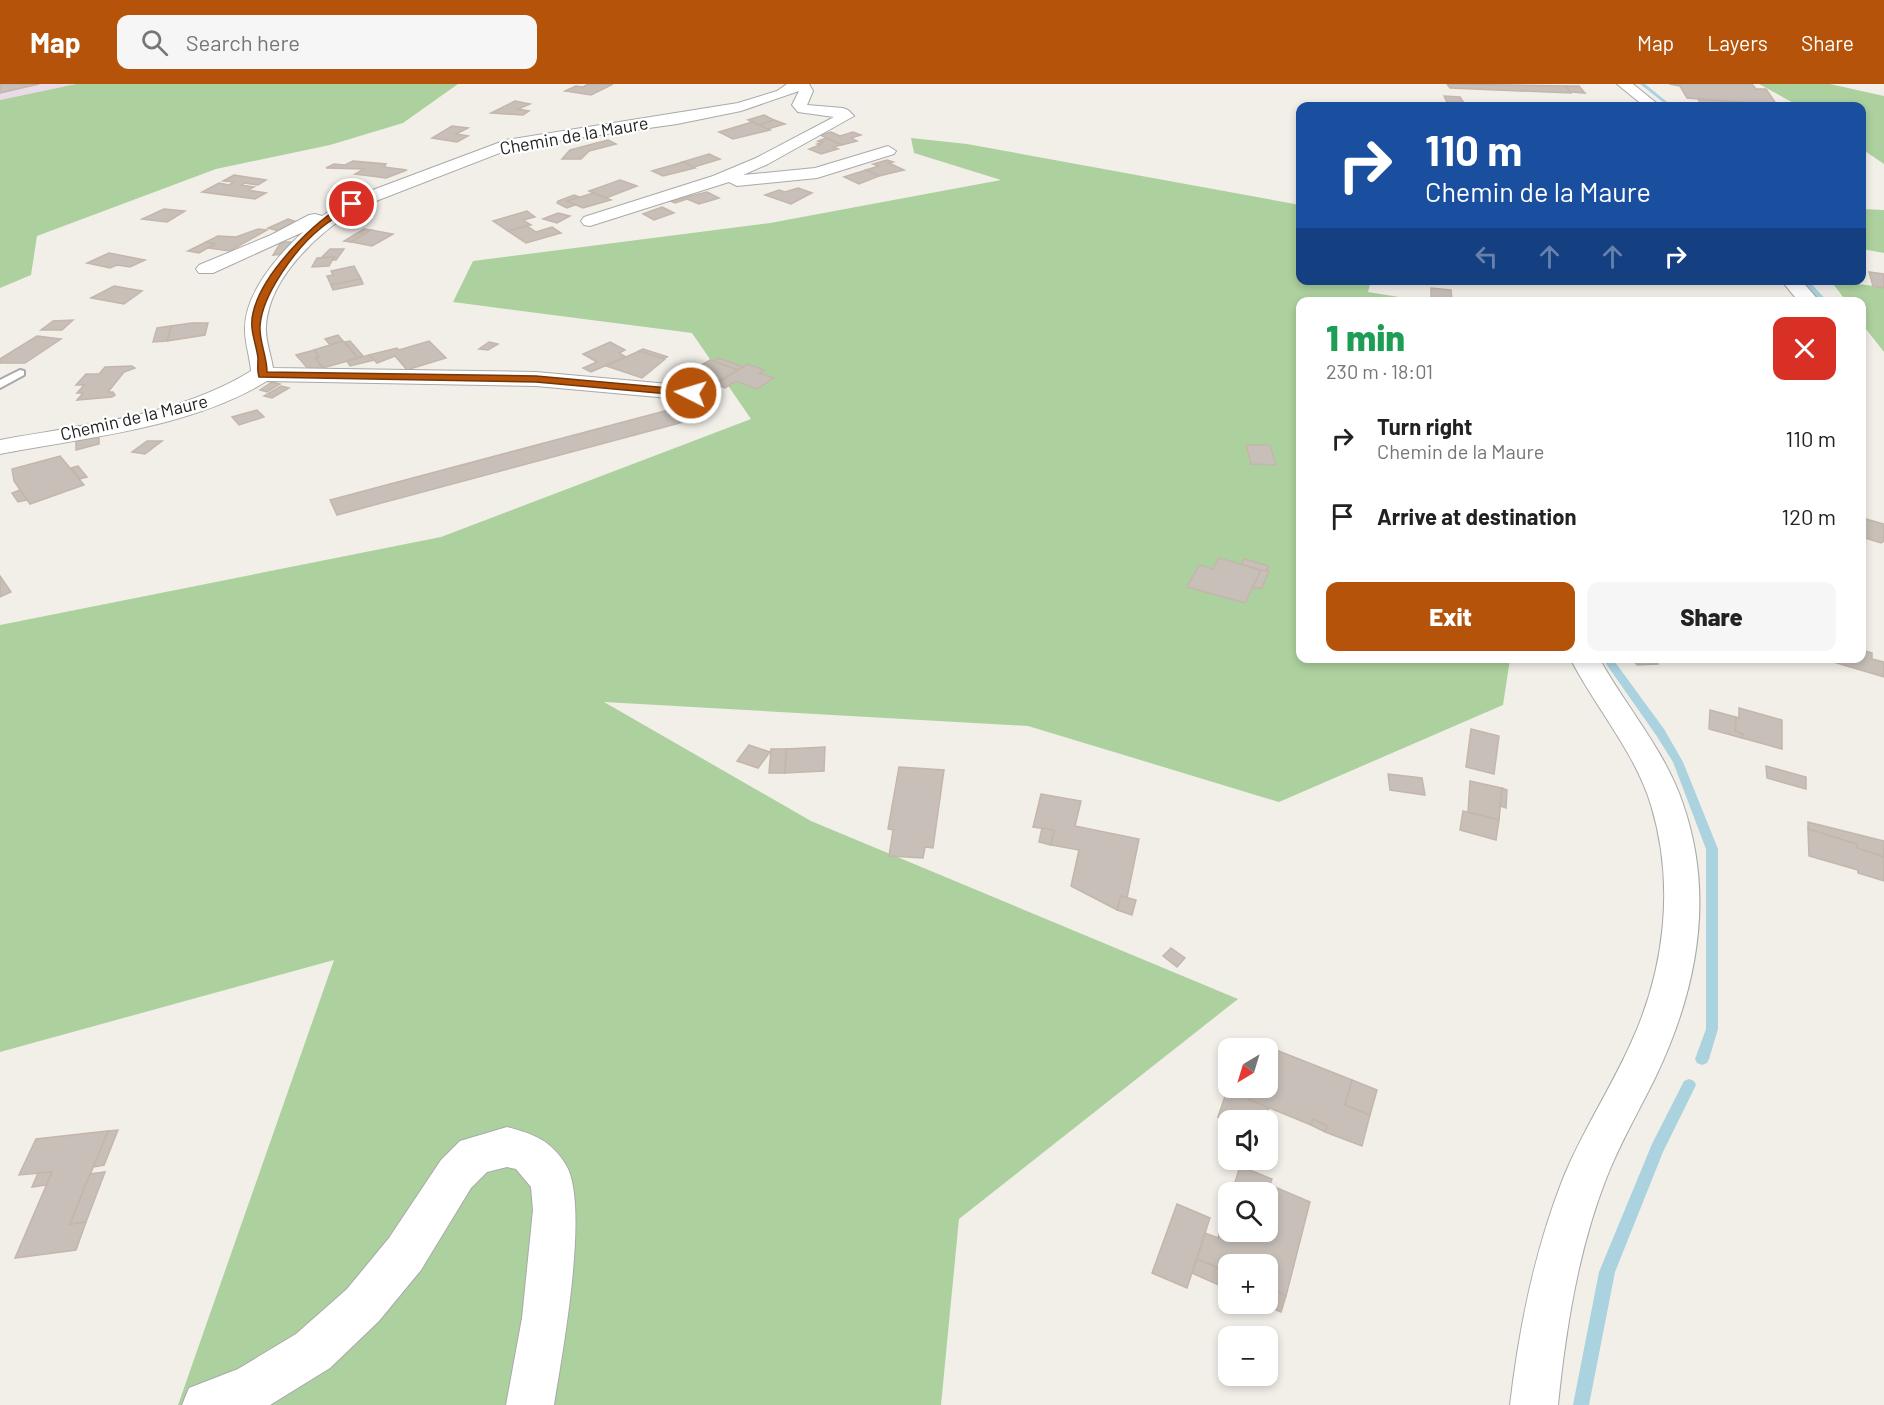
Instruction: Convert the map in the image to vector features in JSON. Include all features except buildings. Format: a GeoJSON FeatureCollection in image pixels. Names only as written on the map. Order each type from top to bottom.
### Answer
{"type":"FeatureCollection","features":[{"type":"Feature","properties":{"kind":"street"},"geometry":{"type":"LineString","coordinates":[[1624,84],[1648,102]]}},
{"type":"Feature","properties":{"kind":"street","name":"Chemin de la Maure"},"geometry":{"type":"LineString","coordinates":[[0,447],[171,414],[237,392],[262,375],[262,358],[255,328],[258,310],[277,273],[315,228],[333,214],[352,204],[512,143],[677,119],[732,108],[764,101],[795,85],[804,87],[806,91],[799,105],[803,110],[843,113],[846,116],[762,161],[719,180],[590,221]]}},
{"type":"Feature","properties":{"kind":"street"},"geometry":{"type":"LineString","coordinates":[[719,180],[735,181],[817,173],[888,151]]}},
{"type":"Feature","properties":{"kind":"street"},"geometry":{"type":"LineString","coordinates":[[206,269],[277,239],[311,221],[333,214]]}},
{"type":"Feature","properties":{"kind":"street"},"geometry":{"type":"LineString","coordinates":[[1795,285],[1805,297]]}},
{"type":"Feature","properties":{"kind":"street"},"geometry":{"type":"LineString","coordinates":[[262,375],[536,379],[691,393]]}},
{"type":"Feature","properties":{"kind":"street"},"geometry":{"type":"LineString","coordinates":[[1534,1405],[1540,1345],[1558,1258],[1584,1179],[1650,1045],[1665,1009],[1682,938],[1684,882],[1667,803],[1654,775],[1596,683],[1586,663]]}},
{"type":"Feature","properties":{"kind":"street"},"geometry":{"type":"LineString","coordinates":[[206,1405],[251,1389],[313,1351],[363,1305],[405,1254],[456,1174],[475,1155],[507,1147],[529,1153],[551,1179],[555,1210],[544,1318],[530,1405]]}},
{"type":"Feature","properties":{"kind":"lane"},"geometry":{"type":"LineString","coordinates":[[0,385],[20,373]]}},
{"type":"Feature","properties":{"kind":"shaded area"},"geometry":{"type":"Polygon","coordinates":[[[0,84],[76,84],[0,100],[0,84]]]}},
{"type":"Feature","properties":{"kind":"green space"},"geometry":{"type":"Polygon","coordinates":[[[76,84],[458,84],[403,123],[330,145],[216,169],[37,236],[31,275],[0,288],[0,100],[76,84]]]}},
{"type":"Feature","properties":{"kind":"green space"},"geometry":{"type":"Polygon","coordinates":[[[1759,84],[1830,84],[1884,96],[1884,164],[1866,152],[1866,102],[1792,102],[1759,84]]]}},
{"type":"Feature","properties":{"kind":"green space"},"geometry":{"type":"Polygon","coordinates":[[[911,138],[967,144],[1296,204],[1296,285],[1370,285],[1368,292],[1399,297],[1296,297],[1296,663],[1509,663],[1503,705],[1279,802],[1028,726],[604,702],[811,821],[1238,999],[959,1219],[941,1405],[178,1405],[334,960],[0,1052],[0,625],[441,537],[751,419],[692,333],[453,302],[473,261],[770,223],[1001,180],[914,153],[911,138]]]}},
{"type":"Feature","properties":{"kind":"green space"},"geometry":{"type":"Polygon","coordinates":[[[1866,209],[1884,210],[1884,253],[1866,250],[1866,209]]]}},
{"type":"Feature","properties":{"kind":"green space"},"geometry":{"type":"Polygon","coordinates":[[[1834,285],[1884,287],[1884,352],[1866,329],[1866,297],[1843,297],[1834,285]]]}},
{"type":"Feature","properties":{"kind":"waterway"},"geometry":{"type":"LineString","coordinates":[[1642,84],[1665,102]]}},
{"type":"Feature","properties":{"kind":"waterway"},"geometry":{"type":"LineString","coordinates":[[1809,285],[1820,297]]}},
{"type":"Feature","properties":{"kind":"waterway"},"geometry":{"type":"LineString","coordinates":[[1611,663],[1660,732],[1678,762],[1712,849],[1712,1029],[1702,1059]]}},
{"type":"Feature","properties":{"kind":"waterway"},"geometry":{"type":"LineString","coordinates":[[1581,1405],[1607,1272],[1657,1149],[1689,1085]]}},
{"type":"Feature","properties":{"kind":"route"},"geometry":{"type":"LineString","coordinates":[[352,204],[333,214],[315,228],[277,273],[258,310],[255,328],[262,358],[262,375],[536,379],[691,393]]}}]}
